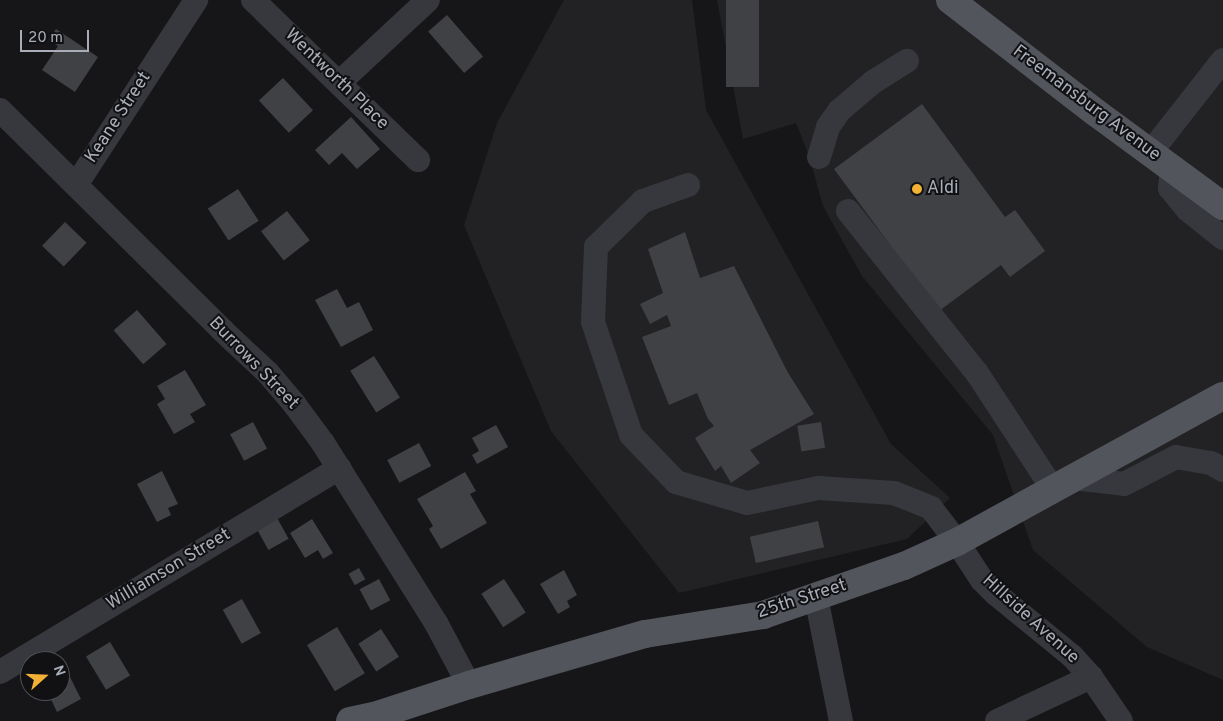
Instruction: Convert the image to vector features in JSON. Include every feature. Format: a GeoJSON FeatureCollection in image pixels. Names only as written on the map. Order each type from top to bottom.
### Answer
{"type":"FeatureCollection","features":[{"type":"Feature","properties":{"kind":"main road","name":"Freemansburg Avenue"},"geometry":{"type":"LineString","coordinates":[[952,0],[1150,153],[1223,206]]}},
{"type":"Feature","properties":{"kind":"main road","name":"25th Street"},"geometry":{"type":"LineString","coordinates":[[367,719],[469,685],[645,634],[763,615],[904,566],[957,542],[1213,401]]}},
{"type":"Feature","properties":{"kind":"street","name":"Keane Street"},"geometry":{"type":"LineString","coordinates":[[76,185],[196,0]]}},
{"type":"Feature","properties":{"kind":"street","name":"Wentworth Place"},"geometry":{"type":"LineString","coordinates":[[253,0],[340,82],[418,160]]}},
{"type":"Feature","properties":{"kind":"street"},"geometry":{"type":"LineString","coordinates":[[340,82],[428,0]]}},
{"type":"Feature","properties":{"kind":"street"},"geometry":{"type":"LineString","coordinates":[[1150,153],[1223,60]]}},
{"type":"Feature","properties":{"kind":"street"},"geometry":{"type":"LineString","coordinates":[[819,157],[828,127],[839,111],[873,82],[907,61]]}},
{"type":"Feature","properties":{"kind":"street","name":"Burrows Street"},"geometry":{"type":"LineString","coordinates":[[0,110],[222,330],[268,373],[295,405],[338,468],[436,623],[469,685]]}},
{"type":"Feature","properties":{"kind":"street"},"geometry":{"type":"LineString","coordinates":[[1172,169],[1170,188],[1188,210],[1223,238]]}},
{"type":"Feature","properties":{"kind":"street","name":"Hillside Avenue"},"geometry":{"type":"LineString","coordinates":[[688,185],[643,201],[596,247],[593,322],[632,435],[676,482],[747,503],[819,488],[894,493],[930,508],[957,542],[982,580],[996,594],[1072,656],[1091,677],[1121,721]]}},
{"type":"Feature","properties":{"kind":"street"},"geometry":{"type":"LineString","coordinates":[[848,210],[1064,483],[1124,484],[1176,457],[1211,463],[1223,470]]}},
{"type":"Feature","properties":{"kind":"street"},"geometry":{"type":"LineString","coordinates":[[1213,401],[1223,382]]}},
{"type":"Feature","properties":{"kind":"street","name":"Williamson Street"},"geometry":{"type":"LineString","coordinates":[[0,672],[338,468]]}},
{"type":"Feature","properties":{"kind":"street"},"geometry":{"type":"LineString","coordinates":[[816,597],[841,721]]}},
{"type":"Feature","properties":{"kind":"street"},"geometry":{"type":"LineString","coordinates":[[997,721],[1091,677]]}},
{"type":"Feature","properties":{"kind":"shaded area"},"geometry":{"type":"Polygon","coordinates":[[[564,0],[692,0],[706,110],[891,444],[950,498],[907,539],[679,593],[551,431],[464,225],[497,123],[564,0]]]}},
{"type":"Feature","properties":{"kind":"shaded area"},"geometry":{"type":"Polygon","coordinates":[[[717,0],[1223,0],[1223,680],[1147,647],[1033,550],[993,435],[862,276],[823,206],[809,156],[796,123],[743,139],[717,0]]]}},
{"type":"Feature","properties":{"kind":"building"},"geometry":{"type":"Polygon","coordinates":[[[726,0],[759,0],[759,87],[726,87],[726,0]]]}},
{"type":"Feature","properties":{"kind":"building"},"geometry":{"type":"Polygon","coordinates":[[[447,15],[483,57],[464,73],[428,31],[447,15]]]}},
{"type":"Feature","properties":{"kind":"building"},"geometry":{"type":"Polygon","coordinates":[[[56,29],[98,57],[75,92],[42,70],[58,46],[49,40],[56,29]]]}},
{"type":"Feature","properties":{"kind":"building"},"geometry":{"type":"Polygon","coordinates":[[[283,78],[313,110],[289,133],[259,101],[283,78]]]}},
{"type":"Feature","properties":{"kind":"building","name":"Aldi"},"geometry":{"type":"Polygon","coordinates":[[[922,104],[1005,217],[1015,210],[1045,251],[1010,277],[1001,265],[939,311],[834,169],[922,104]]]}},
{"type":"Feature","properties":{"kind":"building"},"geometry":{"type":"Polygon","coordinates":[[[351,117],[380,149],[357,169],[342,153],[329,165],[315,150],[351,117]]]}},
{"type":"Feature","properties":{"kind":"building"},"geometry":{"type":"Polygon","coordinates":[[[238,189],[259,221],[229,240],[208,209],[238,189]]]}},
{"type":"Feature","properties":{"kind":"building"},"geometry":{"type":"Polygon","coordinates":[[[287,211],[310,240],[284,260],[261,231],[287,211]]]}},
{"type":"Feature","properties":{"kind":"building"},"geometry":{"type":"Polygon","coordinates":[[[65,222],[87,243],[64,267],[42,246],[65,222]]]}},
{"type":"Feature","properties":{"kind":"building"},"geometry":{"type":"Polygon","coordinates":[[[685,232],[700,278],[734,266],[787,371],[814,414],[750,450],[760,463],[731,483],[721,466],[715,471],[695,438],[714,426],[708,419],[697,393],[669,405],[642,337],[671,326],[667,315],[650,324],[640,304],[663,293],[648,249],[685,232]]]}},
{"type":"Feature","properties":{"kind":"building"},"geometry":{"type":"Polygon","coordinates":[[[337,289],[347,308],[359,302],[373,330],[341,347],[315,300],[337,289]]]}},
{"type":"Feature","properties":{"kind":"building"},"geometry":{"type":"Polygon","coordinates":[[[137,310],[167,344],[143,364],[114,330],[137,310]]]}},
{"type":"Feature","properties":{"kind":"building"},"geometry":{"type":"Polygon","coordinates":[[[374,356],[400,398],[376,412],[350,371],[374,356]]]}},
{"type":"Feature","properties":{"kind":"building"},"geometry":{"type":"Polygon","coordinates":[[[185,370],[206,405],[190,414],[195,422],[174,434],[157,404],[165,399],[157,386],[185,370]]]}},
{"type":"Feature","properties":{"kind":"building"},"geometry":{"type":"Polygon","coordinates":[[[253,422],[267,448],[244,461],[230,434],[253,422]]]}},
{"type":"Feature","properties":{"kind":"building"},"geometry":{"type":"Polygon","coordinates":[[[821,422],[825,448],[801,451],[797,426],[821,422]]]}},
{"type":"Feature","properties":{"kind":"building"},"geometry":{"type":"Polygon","coordinates":[[[496,425],[508,447],[477,464],[472,455],[479,451],[472,438],[496,425]]]}},
{"type":"Feature","properties":{"kind":"building"},"geometry":{"type":"Polygon","coordinates":[[[419,443],[431,466],[399,483],[387,460],[419,443]]]}},
{"type":"Feature","properties":{"kind":"building"},"geometry":{"type":"Polygon","coordinates":[[[162,471],[178,504],[168,508],[171,515],[157,522],[137,484],[162,471]]]}},
{"type":"Feature","properties":{"kind":"building"},"geometry":{"type":"Polygon","coordinates":[[[465,472],[476,491],[470,494],[487,523],[441,549],[429,529],[433,526],[417,499],[465,472]]]}},
{"type":"Feature","properties":{"kind":"building"},"geometry":{"type":"Polygon","coordinates":[[[276,516],[289,539],[268,550],[256,527],[276,516]]]}},
{"type":"Feature","properties":{"kind":"building"},"geometry":{"type":"Polygon","coordinates":[[[312,519],[333,553],[323,559],[318,550],[305,558],[290,533],[312,519]]]}},
{"type":"Feature","properties":{"kind":"building"},"geometry":{"type":"Polygon","coordinates":[[[818,521],[824,547],[756,563],[750,537],[818,521]]]}},
{"type":"Feature","properties":{"kind":"building"},"geometry":{"type":"Polygon","coordinates":[[[359,568],[365,579],[355,585],[349,574],[359,568]]]}},
{"type":"Feature","properties":{"kind":"building"},"geometry":{"type":"Polygon","coordinates":[[[564,570],[577,595],[567,601],[570,607],[558,614],[540,584],[564,570]]]}},
{"type":"Feature","properties":{"kind":"building"},"geometry":{"type":"Polygon","coordinates":[[[379,579],[390,600],[371,611],[360,589],[379,579]]]}},
{"type":"Feature","properties":{"kind":"building"},"geometry":{"type":"Polygon","coordinates":[[[504,579],[526,613],[503,627],[481,594],[504,579]]]}},
{"type":"Feature","properties":{"kind":"building"},"geometry":{"type":"Polygon","coordinates":[[[242,599],[261,633],[242,644],[223,610],[242,599]]]}},
{"type":"Feature","properties":{"kind":"building"},"geometry":{"type":"Polygon","coordinates":[[[337,627],[365,673],[335,691],[307,645],[337,627]]]}},
{"type":"Feature","properties":{"kind":"building"},"geometry":{"type":"Polygon","coordinates":[[[381,629],[399,657],[376,671],[358,644],[381,629]]]}},
{"type":"Feature","properties":{"kind":"building"},"geometry":{"type":"Polygon","coordinates":[[[110,642],[130,675],[106,690],[86,656],[110,642]]]}},
{"type":"Feature","properties":{"kind":"building"},"geometry":{"type":"Polygon","coordinates":[[[70,677],[81,699],[57,712],[52,701],[70,701],[70,677]]]}},
{"type":"Feature","properties":{"kind":"place","name":"Aldi"},"geometry":{"type":"Point","coordinates":[917,189]}}]}
